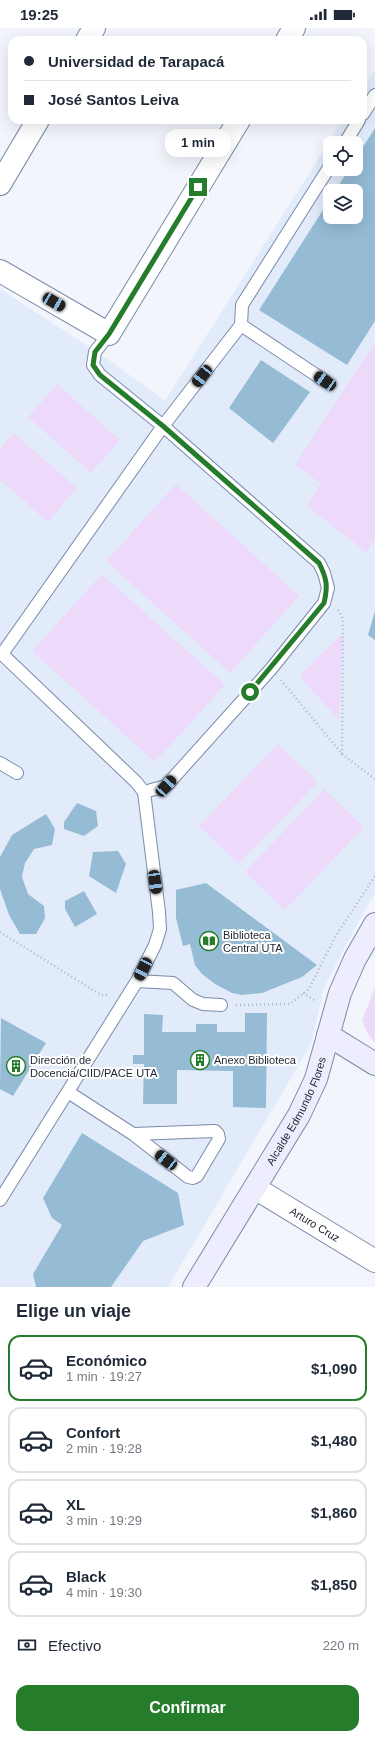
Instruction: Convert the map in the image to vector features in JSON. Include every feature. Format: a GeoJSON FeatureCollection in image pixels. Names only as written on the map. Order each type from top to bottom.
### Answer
{"type":"FeatureCollection","features":[{"type":"Feature","properties":{"kind":"street"},"geometry":{"type":"LineString","coordinates":[[0,184],[36,124]]}},
{"type":"Feature","properties":{"kind":"street"},"geometry":{"type":"LineString","coordinates":[[0,270],[109,334],[236,124]]}},
{"type":"Feature","properties":{"kind":"street","name":"Alcalde Edmundo Flores"},"geometry":{"type":"LineString","coordinates":[[194,1287],[299,1115],[308,1097],[316,1079],[340,993],[355,959],[375,924]]}},
{"type":"Feature","properties":{"kind":"street"},"geometry":{"type":"LineString","coordinates":[[328,1035],[375,1064]]}},
{"type":"Feature","properties":{"kind":"street","name":"Arturo Cruz"},"geometry":{"type":"LineString","coordinates":[[255,1188],[375,1262]]}},
{"type":"Feature","properties":{"kind":"lane"},"geometry":{"type":"LineString","coordinates":[[367,113],[375,95]]}},
{"type":"Feature","properties":{"kind":"lane"},"geometry":{"type":"LineString","coordinates":[[350,136],[359,124]]}},
{"type":"Feature","properties":{"kind":"lane"},"geometry":{"type":"LineString","coordinates":[[0,1200],[137,981],[155,945],[160,929],[144,792],[136,782],[2,654],[163,426],[241,325],[242,305],[324,176]]}},
{"type":"Feature","properties":{"kind":"lane"},"geometry":{"type":"LineString","coordinates":[[241,325],[325,381]]}},
{"type":"Feature","properties":{"kind":"lane"},"geometry":{"type":"LineString","coordinates":[[109,334],[95,352],[93,365],[100,375],[163,426],[319,563],[324,573],[328,588],[324,603],[271,668],[166,786],[144,792]]}},
{"type":"Feature","properties":{"kind":"lane"},"geometry":{"type":"LineString","coordinates":[[0,762],[17,773]]}},
{"type":"Feature","properties":{"kind":"lane"},"geometry":{"type":"LineString","coordinates":[[137,981],[173,983],[193,1000],[203,1004],[221,1005]]}},
{"type":"Feature","properties":{"kind":"lane"},"geometry":{"type":"LineString","coordinates":[[68,1092],[133,1134],[188,1177],[193,1178],[197,1176],[218,1139],[218,1134],[215,1131],[133,1134]]}},
{"type":"Feature","properties":{"kind":"path"},"geometry":{"type":"LineString","coordinates":[[328,588],[343,619],[342,754]]}},
{"type":"Feature","properties":{"kind":"path"},"geometry":{"type":"LineString","coordinates":[[271,668],[342,754],[375,779]]}},
{"type":"Feature","properties":{"kind":"path"},"geometry":{"type":"LineString","coordinates":[[221,1005],[290,1004],[308,989],[335,937],[375,876]]}},
{"type":"Feature","properties":{"kind":"path"},"geometry":{"type":"LineString","coordinates":[[0,932],[101,995],[128,996]]}},
{"type":"Feature","properties":{"kind":"shaded area"},"geometry":{"type":"Polygon","coordinates":[[[375,70],[375,893],[351,935],[324,988],[311,1044],[168,1287],[0,1287],[0,289],[109,360],[165,401],[323,152],[323,176],[363,176],[363,136],[333,136],[340,124],[367,124],[367,83],[375,70]]]}},
{"type":"Feature","properties":{"kind":"shaded area"},"geometry":{"type":"Polygon","coordinates":[[[375,342],[375,540],[366,552],[307,506],[321,484],[295,465],[375,342]]]}},
{"type":"Feature","properties":{"kind":"shaded area"},"geometry":{"type":"Polygon","coordinates":[[[57,384],[120,440],[91,473],[28,417],[57,384]]]}},
{"type":"Feature","properties":{"kind":"shaded area"},"geometry":{"type":"Polygon","coordinates":[[[14,433],[77,488],[48,522],[0,480],[0,449],[14,433]]]}},
{"type":"Feature","properties":{"kind":"shaded area"},"geometry":{"type":"Polygon","coordinates":[[[176,484],[299,596],[230,673],[106,561],[176,484]]]}},
{"type":"Feature","properties":{"kind":"shaded area"},"geometry":{"type":"Polygon","coordinates":[[[102,574],[225,685],[155,762],[32,651],[102,574]]]}},
{"type":"Feature","properties":{"kind":"shaded area"},"geometry":{"type":"Polygon","coordinates":[[[343,633],[339,720],[299,676],[343,633]]]}},
{"type":"Feature","properties":{"kind":"shaded area"},"geometry":{"type":"Polygon","coordinates":[[[278,744],[318,782],[239,864],[199,826],[278,744]]]}},
{"type":"Feature","properties":{"kind":"shaded area"},"geometry":{"type":"Polygon","coordinates":[[[324,789],[364,827],[285,910],[245,872],[324,789]]]}},
{"type":"Feature","properties":{"kind":"shaded area"},"geometry":{"type":"Polygon","coordinates":[[[375,987],[375,1043],[369,1036],[362,1021],[375,987]]]}},
{"type":"Feature","properties":{"kind":"building"},"geometry":{"type":"Polygon","coordinates":[[[375,128],[375,321],[347,365],[259,310],[323,210],[323,224],[363,224],[363,184],[339,184],[345,176],[363,176],[363,147],[375,128]]]}},
{"type":"Feature","properties":{"kind":"building"},"geometry":{"type":"Polygon","coordinates":[[[261,360],[310,392],[273,443],[229,408],[261,360]]]}},
{"type":"Feature","properties":{"kind":"building"},"geometry":{"type":"Polygon","coordinates":[[[375,611],[375,640],[368,635],[375,611]]]}},
{"type":"Feature","properties":{"kind":"building"},"geometry":{"type":"Polygon","coordinates":[[[77,803],[96,811],[98,826],[84,836],[64,829],[64,822],[77,803]]]}},
{"type":"Feature","properties":{"kind":"building"},"geometry":{"type":"Polygon","coordinates":[[[46,814],[55,829],[52,845],[34,849],[25,863],[22,877],[28,894],[44,906],[45,918],[36,934],[20,934],[9,915],[0,889],[0,857],[12,835],[46,814]]]}},
{"type":"Feature","properties":{"kind":"building"},"geometry":{"type":"Polygon","coordinates":[[[118,851],[126,864],[116,893],[89,876],[93,852],[118,851]]]}},
{"type":"Feature","properties":{"kind":"building"},"geometry":{"type":"Polygon","coordinates":[[[206,883],[317,965],[302,977],[262,993],[242,995],[232,993],[215,984],[202,974],[195,965],[190,944],[183,946],[176,918],[176,890],[206,883]]]}},
{"type":"Feature","properties":{"kind":"building"},"geometry":{"type":"Polygon","coordinates":[[[84,891],[97,914],[75,927],[65,909],[65,901],[84,891]]]}},
{"type":"Feature","properties":{"kind":"building","name":"Anexo Biblioteca"},"geometry":{"type":"Polygon","coordinates":[[[245,1013],[267,1013],[266,1108],[233,1107],[233,1071],[177,1070],[177,1104],[143,1104],[144,1064],[133,1064],[133,1055],[144,1055],[144,1014],[163,1015],[162,1032],[196,1032],[196,1024],[217,1024],[217,1032],[245,1032],[245,1013]]]}},
{"type":"Feature","properties":{"kind":"building","name":"Dirección de Docencia/CIID/PACE UTA"},"geometry":{"type":"Polygon","coordinates":[[[1,1018],[46,1043],[13,1096],[0,1089],[1,1018]]]}},
{"type":"Feature","properties":{"kind":"building"},"geometry":{"type":"Polygon","coordinates":[[[82,1133],[178,1193],[184,1225],[143,1241],[111,1287],[36,1287],[33,1274],[62,1225],[52,1218],[43,1198],[82,1133]]]}},
{"type":"Feature","properties":{"kind":"place","name":"Biblioteca Central UTA"},"geometry":{"type":"Point","coordinates":[209,941]}},
{"type":"Feature","properties":{"kind":"place","name":"Anexo Biblioteca"},"geometry":{"type":"Point","coordinates":[200,1060]}},
{"type":"Feature","properties":{"kind":"place","name":"Dirección de Docencia/CIID/PACE UTA"},"geometry":{"type":"Point","coordinates":[16,1066]}},
{"type":"Feature","properties":{"kind":"route"},"geometry":{"type":"LineString","coordinates":[[198,187],[109,334],[95,352],[93,365],[100,375],[163,426],[319,563],[324,573],[328,588],[324,603],[250,692]]}}]}
